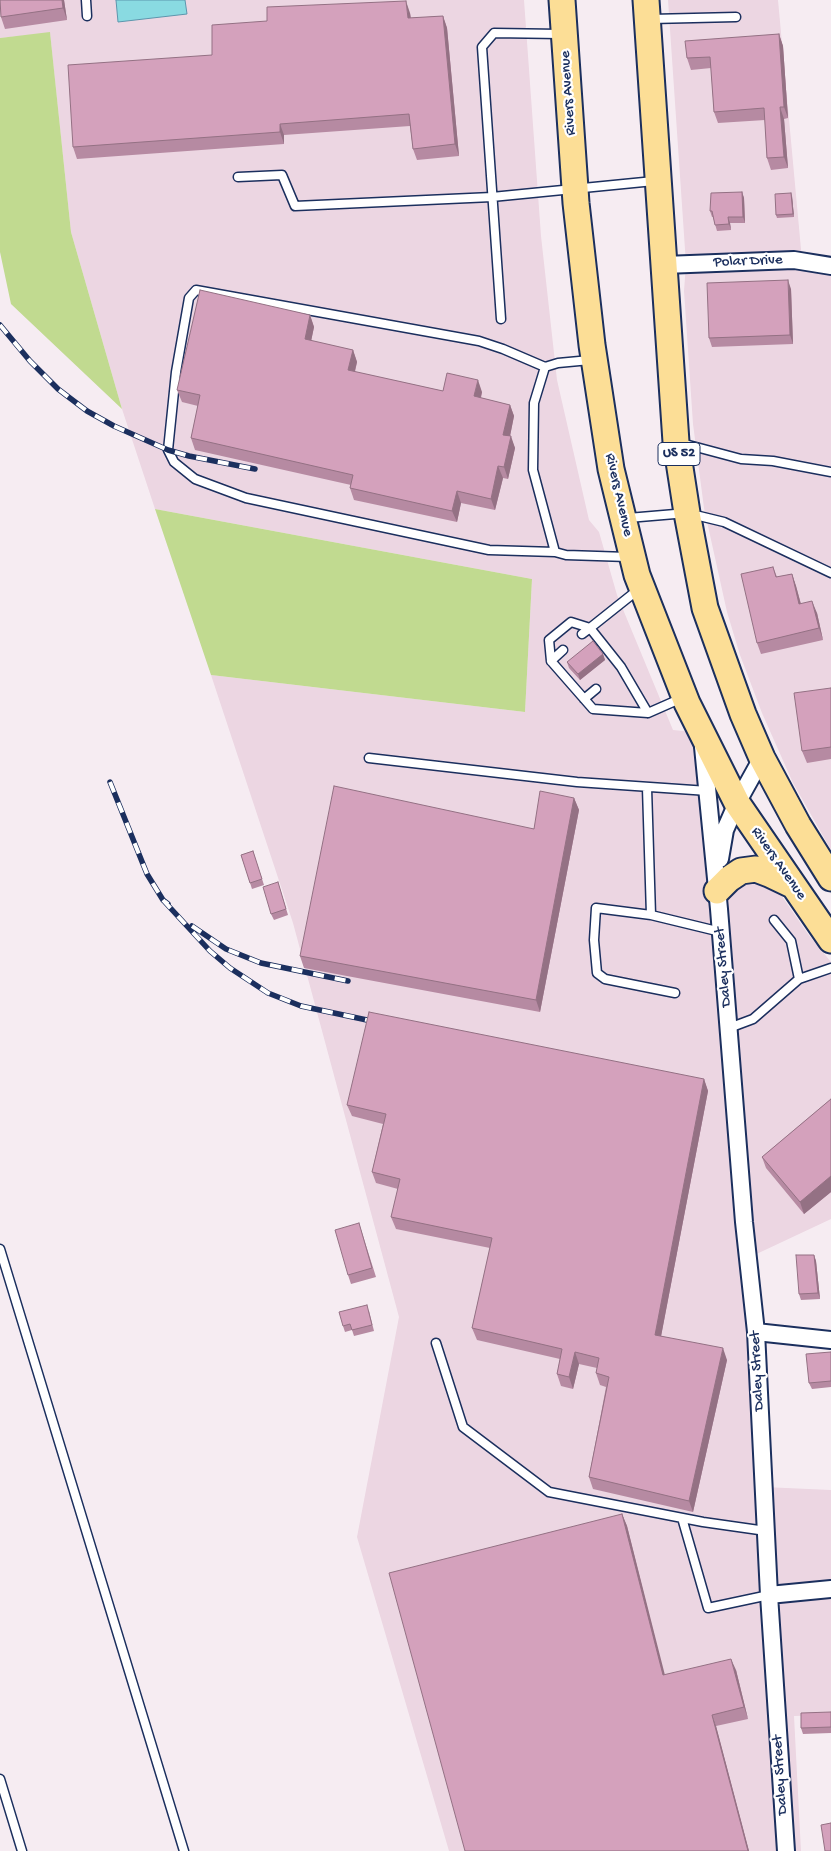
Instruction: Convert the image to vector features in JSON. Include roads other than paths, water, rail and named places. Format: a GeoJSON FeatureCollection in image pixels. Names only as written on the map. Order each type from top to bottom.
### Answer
{"type":"FeatureCollection","features":[{"type":"Feature","properties":{"kind":"main road","name":"Rivers Avenue"},"geometry":{"type":"LineString","coordinates":[[562,0],[575,188],[594,360],[611,469],[637,575],[685,697],[737,803],[831,940]]}},
{"type":"Feature","properties":{"kind":"main road","name":"US 52"},"geometry":{"type":"LineString","coordinates":[[646,9],[676,442],[705,608],[743,714],[762,758],[798,825],[831,878]]}},
{"type":"Feature","properties":{"kind":"main road"},"geometry":{"type":"LineString","coordinates":[[717,891],[729,879],[741,871],[756,870],[793,886]]}},
{"type":"Feature","properties":{"kind":"street","name":"Polar Drive"},"geometry":{"type":"LineString","coordinates":[[664,265],[794,260],[831,266]]}},
{"type":"Feature","properties":{"kind":"street","name":"Daley Street"},"geometry":{"type":"LineString","coordinates":[[702,734],[721,932],[744,1222],[756,1332],[769,1595],[786,1851]]}},
{"type":"Feature","properties":{"kind":"street","name":"Daley Street"},"geometry":{"type":"LineString","coordinates":[[717,891],[725,830],[737,803],[762,758]]}},
{"type":"Feature","properties":{"kind":"street"},"geometry":{"type":"LineString","coordinates":[[756,1332],[831,1340]]}},
{"type":"Feature","properties":{"kind":"street"},"geometry":{"type":"LineString","coordinates":[[769,1595],[831,1589]]}},
{"type":"Feature","properties":{"kind":"lane"},"geometry":{"type":"LineString","coordinates":[[86,0],[88,16]]}},
{"type":"Feature","properties":{"kind":"lane"},"geometry":{"type":"LineString","coordinates":[[646,9],[736,17]]}},
{"type":"Feature","properties":{"kind":"lane"},"geometry":{"type":"LineString","coordinates":[[501,319],[482,47],[494,33],[564,34]]}},
{"type":"Feature","properties":{"kind":"lane"},"geometry":{"type":"LineString","coordinates":[[238,177],[282,175],[295,206],[492,197],[659,181]]}},
{"type":"Feature","properties":{"kind":"lane"},"geometry":{"type":"LineString","coordinates":[[594,360],[558,364],[546,368],[503,349],[479,341],[196,290],[189,298],[176,372],[168,450],[174,462],[195,479],[246,498],[489,550],[632,557]]}},
{"type":"Feature","properties":{"kind":"lane"},"geometry":{"type":"LineString","coordinates":[[546,368],[534,402],[532,470],[555,552]]}},
{"type":"Feature","properties":{"kind":"lane"},"geometry":{"type":"LineString","coordinates":[[676,442],[741,459],[773,462],[831,472]]}},
{"type":"Feature","properties":{"kind":"lane"},"geometry":{"type":"LineString","coordinates":[[623,518],[687,513],[724,522],[831,573]]}},
{"type":"Feature","properties":{"kind":"lane"},"geometry":{"type":"LineString","coordinates":[[582,634],[642,586]]}},
{"type":"Feature","properties":{"kind":"lane"},"geometry":{"type":"LineString","coordinates":[[648,713],[590,628],[571,622],[549,640],[551,661],[593,708],[648,713],[685,697]]}},
{"type":"Feature","properties":{"kind":"lane"},"geometry":{"type":"LineString","coordinates":[[551,661],[563,650]]}},
{"type":"Feature","properties":{"kind":"lane"},"geometry":{"type":"LineString","coordinates":[[584,699],[596,689]]}},
{"type":"Feature","properties":{"kind":"lane"},"geometry":{"type":"LineString","coordinates":[[368,758],[577,782],[708,791]]}},
{"type":"Feature","properties":{"kind":"lane"},"geometry":{"type":"LineString","coordinates":[[647,788],[651,915]]}},
{"type":"Feature","properties":{"kind":"lane"},"geometry":{"type":"LineString","coordinates":[[674,993],[605,979],[597,973],[594,940],[596,908],[651,915],[721,932]]}},
{"type":"Feature","properties":{"kind":"lane"},"geometry":{"type":"LineString","coordinates":[[774,920],[791,942],[798,979]]}},
{"type":"Feature","properties":{"kind":"lane"},"geometry":{"type":"LineString","coordinates":[[729,1028],[753,1019],[798,979],[831,968]]}},
{"type":"Feature","properties":{"kind":"lane"},"geometry":{"type":"LineString","coordinates":[[0,1249],[184,1851]]}},
{"type":"Feature","properties":{"kind":"lane"},"geometry":{"type":"LineString","coordinates":[[436,1343],[463,1427],[549,1492],[682,1518],[766,1531]]}},
{"type":"Feature","properties":{"kind":"lane"},"geometry":{"type":"LineString","coordinates":[[682,1518],[708,1608],[769,1595]]}},
{"type":"Feature","properties":{"kind":"lane"},"geometry":{"type":"LineString","coordinates":[[0,1779],[22,1851]]}},
{"type":"Feature","properties":{"kind":"water"},"geometry":{"type":"Polygon","coordinates":[[[116,0],[185,0],[187,14],[118,22],[116,0]]]}},
{"type":"Feature","properties":{"kind":"railway"},"geometry":{"type":"LineString","coordinates":[[0,325],[30,361],[58,389],[87,411],[114,426],[168,450],[255,469]]}},
{"type":"Feature","properties":{"kind":"railway"},"geometry":{"type":"LineString","coordinates":[[110,782],[147,874],[163,900],[168,904]]}},
{"type":"Feature","properties":{"kind":"railway"},"geometry":{"type":"LineString","coordinates":[[163,900],[210,951],[230,968],[268,993],[301,1006],[381,1023]]}},
{"type":"Feature","properties":{"kind":"railway"},"geometry":{"type":"LineString","coordinates":[[192,926],[226,949],[261,963],[348,981]]}}]}
